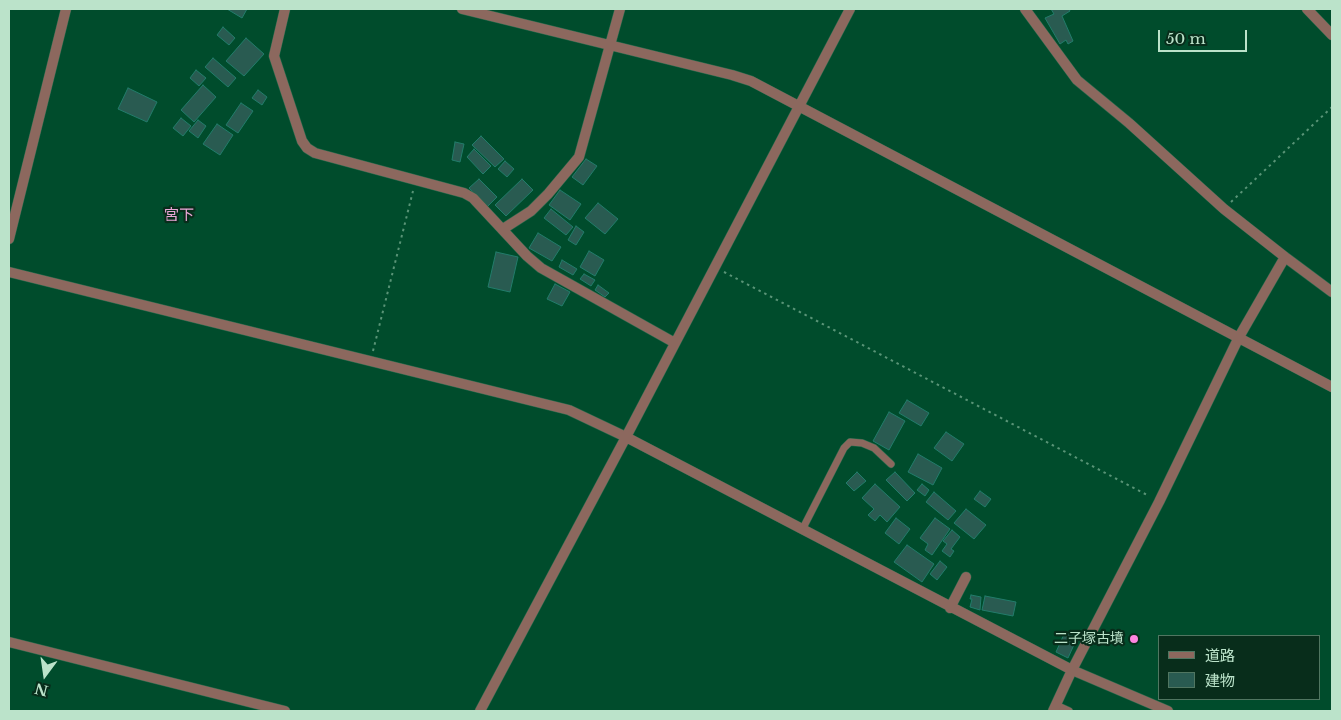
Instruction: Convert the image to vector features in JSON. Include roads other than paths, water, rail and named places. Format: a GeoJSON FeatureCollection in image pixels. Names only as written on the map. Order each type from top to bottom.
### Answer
{"type":"FeatureCollection","features":[{"type":"Feature","properties":{"kind":"street"},"geometry":{"type":"LineString","coordinates":[[9,240],[66,9]]}},
{"type":"Feature","properties":{"kind":"street"},"geometry":{"type":"LineString","coordinates":[[285,9],[274,56],[302,141],[307,148],[315,154],[453,189],[469,196],[541,268],[675,343]]}},
{"type":"Feature","properties":{"kind":"street"},"geometry":{"type":"LineString","coordinates":[[462,9],[751,81],[1332,387]]}},
{"type":"Feature","properties":{"kind":"street"},"geometry":{"type":"LineString","coordinates":[[503,229],[530,211],[548,194],[579,157],[620,9]]}},
{"type":"Feature","properties":{"kind":"street"},"geometry":{"type":"LineString","coordinates":[[480,711],[850,9]]}},
{"type":"Feature","properties":{"kind":"street"},"geometry":{"type":"LineString","coordinates":[[1025,9],[1077,80],[1129,123],[1224,209],[1332,292]]}},
{"type":"Feature","properties":{"kind":"street"},"geometry":{"type":"LineString","coordinates":[[1308,9],[1332,35]]}},
{"type":"Feature","properties":{"kind":"street"},"geometry":{"type":"LineString","coordinates":[[1054,708],[1159,502],[1239,337],[1285,257]]}},
{"type":"Feature","properties":{"kind":"street"},"geometry":{"type":"LineString","coordinates":[[9,272],[569,410],[626,437],[950,608],[1072,670],[1168,711]]}},
{"type":"Feature","properties":{"kind":"street"},"geometry":{"type":"LineString","coordinates":[[950,608],[966,577]]}},
{"type":"Feature","properties":{"kind":"street"},"geometry":{"type":"LineString","coordinates":[[9,642],[285,711]]}},
{"type":"Feature","properties":{"kind":"lane"},"geometry":{"type":"LineString","coordinates":[[802,530],[844,448],[850,442],[874,448],[891,464]]}},
{"type":"Feature","properties":{"kind":"lane"},"geometry":{"type":"LineString","coordinates":[[1054,708],[1069,711]]}},
{"type":"Feature","properties":{"kind":"place","name":"二子塚古墳"},"geometry":{"type":"Point","coordinates":[1134,639]}},
{"type":"Feature","properties":{"kind":"district","name":"宮下"},"geometry":{"type":"Point","coordinates":[179,216]}}]}
